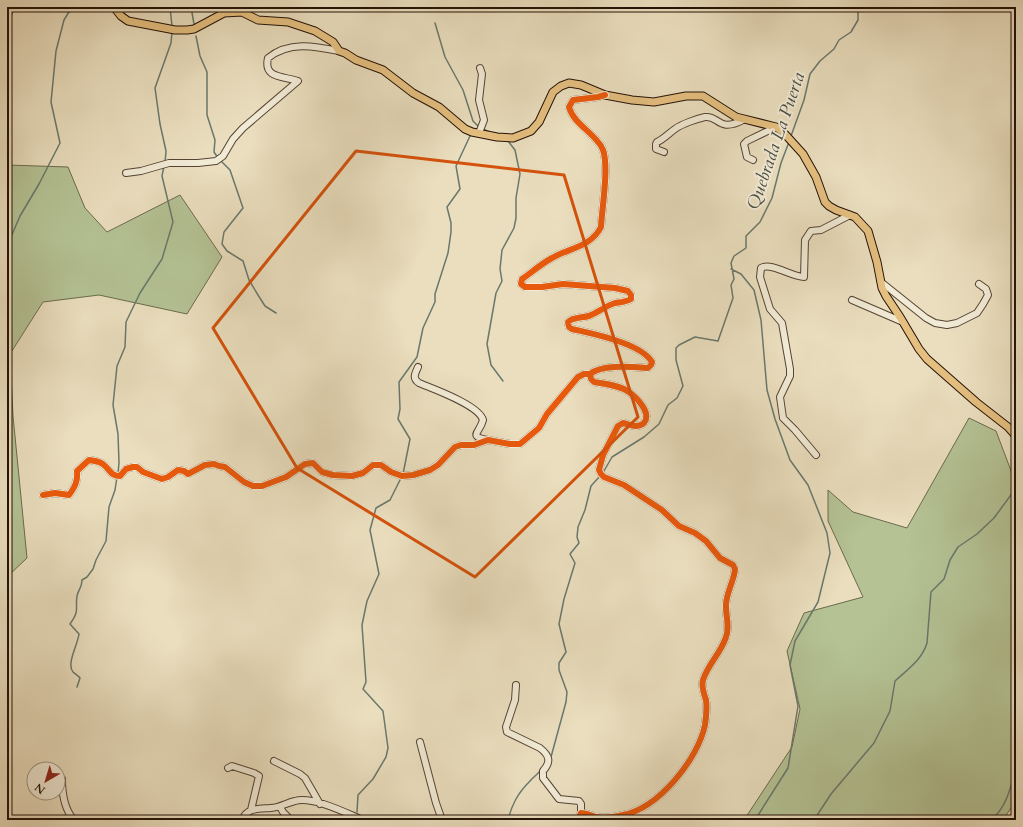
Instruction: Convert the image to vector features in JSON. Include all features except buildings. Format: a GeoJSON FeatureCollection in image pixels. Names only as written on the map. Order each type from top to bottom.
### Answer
{"type":"FeatureCollection","features":[{"type":"Feature","properties":{"kind":"main road"},"geometry":{"type":"LineString","coordinates":[[114,7],[128,22],[173,30],[194,29],[224,13],[242,12],[258,20],[288,22],[315,31],[333,42],[339,51],[356,60],[383,70],[413,93],[439,107],[465,129],[472,132],[506,138],[513,138],[526,134],[539,122],[553,92],[564,84],[581,85],[605,95],[654,102],[686,96],[703,96],[714,102],[729,114],[743,120],[776,127],[788,136],[810,165],[825,202],[836,210],[855,217],[860,221],[870,235],[881,282],[886,296],[913,340],[927,359],[987,412],[1008,427],[1016,436]]}},
{"type":"Feature","properties":{"kind":"street"},"geometry":{"type":"LineString","coordinates":[[126,173],[141,171],[169,163],[191,164],[216,161],[223,156],[233,139],[242,128],[298,82],[272,74],[266,64],[268,58],[274,53],[286,48],[308,46],[339,51]]}},
{"type":"Feature","properties":{"kind":"street"},"geometry":{"type":"LineString","coordinates":[[479,133],[484,120],[479,100],[482,74],[480,68]]}},
{"type":"Feature","properties":{"kind":"street"},"geometry":{"type":"LineString","coordinates":[[418,367],[414,376],[415,380],[419,383],[457,400],[479,412],[483,420],[476,433],[478,438],[510,444],[520,444],[539,428],[547,414],[578,377],[584,374],[590,374],[593,371],[600,369],[618,367],[648,368],[651,365],[652,362],[650,358],[633,347],[612,339],[572,329],[568,325],[568,322],[571,320],[590,315],[606,306],[631,299],[631,295],[628,291],[615,288],[563,284],[542,287],[525,287],[521,284],[521,281],[543,263],[555,256],[578,248],[596,235],[601,227],[605,167],[603,150],[595,138],[573,115],[569,107],[572,100],[605,95]]}},
{"type":"Feature","properties":{"kind":"street"},"geometry":{"type":"LineString","coordinates":[[664,152],[656,149],[657,142],[675,129],[690,122],[706,117],[727,125],[743,120]]}},
{"type":"Feature","properties":{"kind":"street"},"geometry":{"type":"LineString","coordinates":[[753,160],[747,157],[744,144],[747,141],[776,127]]}},
{"type":"Feature","properties":{"kind":"street"},"geometry":{"type":"LineString","coordinates":[[816,455],[783,418],[780,395],[790,376],[790,369],[782,323],[770,309],[761,284],[760,272],[761,268],[769,266],[787,273],[804,277],[805,240],[808,234],[811,230],[821,230],[850,215]]}},
{"type":"Feature","properties":{"kind":"street"},"geometry":{"type":"LineString","coordinates":[[881,282],[926,318],[946,325],[957,324],[977,313],[988,295],[986,288],[979,284]]}},
{"type":"Feature","properties":{"kind":"street"},"geometry":{"type":"LineString","coordinates":[[852,300],[903,322]]}},
{"type":"Feature","properties":{"kind":"street"},"geometry":{"type":"LineString","coordinates":[[581,813],[588,813],[596,817],[621,816],[628,814],[656,798],[667,789],[694,754],[705,723],[706,702],[702,681],[727,635],[728,621],[725,606],[735,569],[733,565],[720,558],[709,545],[695,533],[679,526],[662,510],[624,485],[604,477],[601,474],[600,470],[603,455],[618,426],[623,423],[635,426],[641,425],[645,421],[646,414],[637,400],[629,392],[621,388],[594,382],[591,379],[590,374]]}},
{"type":"Feature","properties":{"kind":"street"},"geometry":{"type":"LineString","coordinates":[[43,496],[55,493],[69,495],[78,478],[77,471],[89,460],[105,465],[111,473],[117,476],[126,469],[137,467],[143,472],[162,478],[168,477],[178,470],[184,471],[188,474],[205,464],[214,464],[225,466],[244,482],[253,486],[262,486],[286,477],[305,464],[313,463],[322,472],[334,475],[352,476],[363,473],[373,465],[381,465],[391,472],[402,476],[413,475],[430,470],[438,465],[456,447],[480,443],[488,440]]}},
{"type":"Feature","properties":{"kind":"street"},"geometry":{"type":"LineString","coordinates":[[516,685],[515,700],[506,727],[506,732],[540,748],[545,752],[549,761],[548,765],[543,771],[544,778],[559,799],[579,802],[581,804],[581,813],[578,820]]}},
{"type":"Feature","properties":{"kind":"street"},"geometry":{"type":"LineString","coordinates":[[420,742],[442,820]]}},
{"type":"Feature","properties":{"kind":"street"},"geometry":{"type":"LineString","coordinates":[[274,761],[300,774],[320,804]]}},
{"type":"Feature","properties":{"kind":"street"},"geometry":{"type":"LineString","coordinates":[[228,768],[232,766],[259,776],[251,810]]}},
{"type":"Feature","properties":{"kind":"street"},"geometry":{"type":"LineString","coordinates":[[242,820],[245,814],[251,810],[280,807],[296,800],[320,804],[341,810],[363,820]]}},
{"type":"Feature","properties":{"kind":"street"},"geometry":{"type":"LineString","coordinates":[[64,801],[68,812],[74,820]]}},
{"type":"Feature","properties":{"kind":"street"},"geometry":{"type":"LineString","coordinates":[[280,807],[291,820]]}},
{"type":"Feature","properties":{"kind":"highlighted area"},"geometry":{"type":"Polygon","coordinates":[[[356,151],[564,175],[638,417],[475,577],[297,468],[213,328],[356,151]]]}},
{"type":"Feature","properties":{"kind":"green space"},"geometry":{"type":"Polygon","coordinates":[[[7,165],[68,167],[85,208],[107,232],[180,195],[222,257],[187,314],[99,295],[43,302],[10,354],[13,416],[27,558],[7,577],[7,165]]]}},
{"type":"Feature","properties":{"kind":"green space"},"geometry":{"type":"Polygon","coordinates":[[[969,418],[996,431],[1013,476],[1016,476],[1016,800],[1003,820],[744,820],[792,747],[800,709],[787,651],[804,613],[863,597],[828,521],[828,490],[853,512],[907,528],[969,418]]]}},
{"type":"Feature","properties":{"kind":"waterway"},"geometry":{"type":"LineString","coordinates":[[7,24],[15,7]]}},
{"type":"Feature","properties":{"kind":"waterway"},"geometry":{"type":"LineString","coordinates":[[7,246],[20,216],[39,184],[60,143],[51,102],[56,51],[64,20],[72,7]]}},
{"type":"Feature","properties":{"kind":"waterway"},"geometry":{"type":"LineString","coordinates":[[170,7],[172,26]]}},
{"type":"Feature","properties":{"kind":"waterway"},"geometry":{"type":"LineString","coordinates":[[191,7],[194,24]]}},
{"type":"Feature","properties":{"kind":"waterway","name":"Quebrada La Puerta"},"geometry":{"type":"LineString","coordinates":[[791,136],[804,100],[810,74],[820,61],[834,49],[839,40],[851,32],[858,20],[858,11],[856,7]]}},
{"type":"Feature","properties":{"kind":"waterway"},"geometry":{"type":"LineString","coordinates":[[435,23],[445,57],[463,90],[473,121],[478,126]]}},
{"type":"Feature","properties":{"kind":"waterway"},"geometry":{"type":"LineString","coordinates":[[165,163],[166,151],[160,124],[155,88],[171,43],[172,32]]}},
{"type":"Feature","properties":{"kind":"waterway"},"geometry":{"type":"LineString","coordinates":[[196,36],[200,56],[207,72],[207,115],[215,140],[214,152],[218,158]]}},
{"type":"Feature","properties":{"kind":"waterway"},"geometry":{"type":"LineString","coordinates":[[483,129],[492,133]]}},
{"type":"Feature","properties":{"kind":"waterway"},"geometry":{"type":"LineString","coordinates":[[403,474],[410,439],[398,419],[400,409],[399,382],[417,357],[423,328],[435,302],[435,294],[448,253],[451,232],[451,223],[447,207],[460,189],[456,166],[470,136]]}},
{"type":"Feature","properties":{"kind":"waterway"},"geometry":{"type":"LineString","coordinates":[[503,381],[491,365],[487,344],[496,293],[502,281],[500,269],[502,250],[514,228],[516,218],[516,198],[520,174],[515,150],[508,141]]}},
{"type":"Feature","properties":{"kind":"waterway"},"geometry":{"type":"LineString","coordinates":[[604,471],[612,457],[644,437],[659,424],[668,405],[677,398],[683,386],[676,360],[676,348],[695,337],[718,341],[733,298],[731,285],[734,279],[731,263],[734,256],[746,248],[746,236],[760,222],[772,198],[781,163],[789,142]]}},
{"type":"Feature","properties":{"kind":"waterway"},"geometry":{"type":"LineString","coordinates":[[221,161],[230,170],[243,208],[224,232],[222,244],[227,251],[243,261],[249,280],[258,295],[265,306],[276,313]]}},
{"type":"Feature","properties":{"kind":"waterway"},"geometry":{"type":"LineString","coordinates":[[118,473],[118,434],[113,405],[117,366],[125,347],[126,322],[140,293],[162,259],[173,222],[162,176],[164,166]]}},
{"type":"Feature","properties":{"kind":"waterway","name":"Quebrada La Puerta"},"geometry":{"type":"LineString","coordinates":[[731,269],[741,274],[754,290],[761,320],[767,390],[775,419],[790,460],[808,485],[827,533],[830,553],[818,602],[795,641],[790,665],[798,706],[788,768],[755,820]]}},
{"type":"Feature","properties":{"kind":"waterway"},"geometry":{"type":"LineString","coordinates":[[551,757],[566,702],[567,692],[559,670],[559,663],[566,652],[559,624],[564,599],[575,563],[570,554],[579,543],[577,537],[578,527],[585,510],[591,486],[600,476]]}},
{"type":"Feature","properties":{"kind":"waterway"},"geometry":{"type":"LineString","coordinates":[[77,687],[80,678],[73,672],[71,664],[79,634],[70,624],[76,613],[77,596],[82,580],[87,577],[93,569],[106,541],[109,507],[115,490],[117,477]]}},
{"type":"Feature","properties":{"kind":"waterway"},"geometry":{"type":"LineString","coordinates":[[357,812],[358,795],[373,779],[386,757],[388,748],[383,711],[363,689],[366,682],[362,625],[367,601],[379,574],[370,530],[376,508],[390,500],[401,478]]}},
{"type":"Feature","properties":{"kind":"waterway"},"geometry":{"type":"LineString","coordinates":[[814,820],[831,794],[874,743],[890,711],[895,681],[922,655],[927,643],[931,592],[944,579],[950,560],[958,547],[977,534],[994,518],[1016,488]]}},
{"type":"Feature","properties":{"kind":"waterway"},"geometry":{"type":"LineString","coordinates":[[991,820],[1005,803],[1016,767]]}},
{"type":"Feature","properties":{"kind":"waterway"},"geometry":{"type":"LineString","coordinates":[[508,820],[511,809],[519,794],[541,769]]}},
{"type":"Feature","properties":{"kind":"cycle path"},"geometry":{"type":"LineString","coordinates":[[578,820],[581,813],[599,818],[606,818],[637,811],[650,803],[663,792],[685,767],[701,738],[705,725],[706,700],[702,682],[705,674],[724,643],[727,633],[728,626],[726,602],[735,569],[733,565],[720,558],[706,541],[695,533],[679,526],[662,510],[624,485],[604,477],[599,470],[603,455],[618,426],[623,423],[634,426],[641,425],[644,423],[646,415],[645,410],[636,398],[629,392],[616,386],[594,382],[591,379],[590,374],[609,367],[648,368],[652,362],[646,355],[638,350],[616,340],[572,329],[569,327],[568,322],[575,318],[589,316],[615,303],[631,299],[631,295],[628,291],[615,288],[563,284],[542,287],[525,287],[521,284],[522,279],[540,265],[592,239],[601,227],[605,157],[600,145],[574,117],[569,107],[573,100],[605,95]]}},
{"type":"Feature","properties":{"kind":"cycle path"},"geometry":{"type":"LineString","coordinates":[[43,495],[55,493],[69,495],[76,484],[77,471],[89,460],[101,463],[117,476],[120,476],[126,469],[137,467],[143,472],[162,479],[178,470],[184,471],[188,474],[205,465],[214,464],[225,467],[244,482],[253,486],[262,486],[286,477],[305,464],[313,463],[322,472],[333,475],[352,476],[363,473],[373,465],[381,465],[391,472],[402,476],[413,475],[430,470],[438,465],[455,447],[461,445],[474,445],[488,440],[510,444],[520,444],[539,428],[547,414],[578,377],[584,374],[590,374]]}}]}
